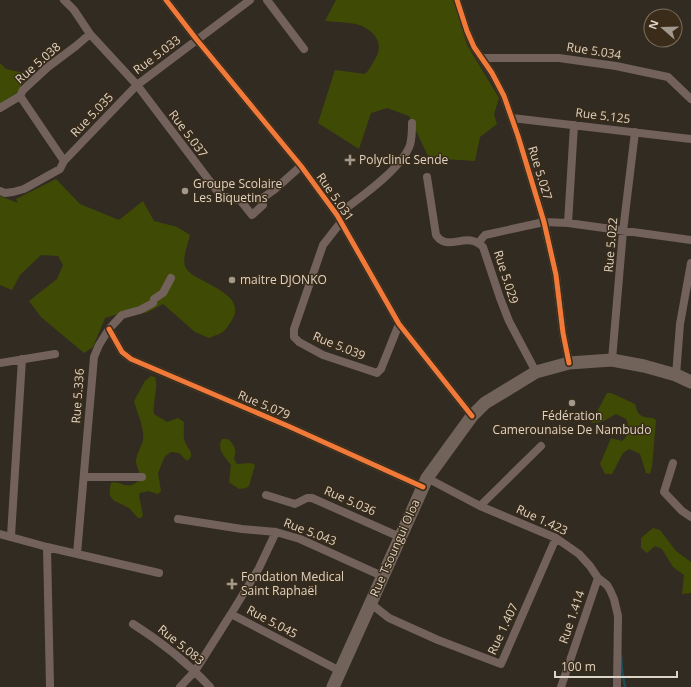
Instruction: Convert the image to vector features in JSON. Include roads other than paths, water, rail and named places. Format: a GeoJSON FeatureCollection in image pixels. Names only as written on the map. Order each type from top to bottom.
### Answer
{"type":"FeatureCollection","features":[{"type":"Feature","properties":{"kind":"main road","name":"Rue Tsoungui Oloa"},"geometry":{"type":"LineString","coordinates":[[333,687],[424,482],[472,416],[485,403],[536,372],[569,363],[612,360],[644,366],[676,375],[691,382]]}},
{"type":"Feature","properties":{"kind":"street","name":"Rue 5.037"},"geometry":{"type":"LineString","coordinates":[[64,0],[74,10],[90,34],[137,85],[220,196],[240,200],[252,215],[263,205],[261,199],[274,190],[301,166]]}},
{"type":"Feature","properties":{"kind":"street","name":"Rue 5.031"},"geometry":{"type":"LineString","coordinates":[[166,0],[301,166],[339,219],[399,324],[472,416]]}},
{"type":"Feature","properties":{"kind":"street","name":"Rue 5.033"},"geometry":{"type":"LineString","coordinates":[[137,85],[250,0]]}},
{"type":"Feature","properties":{"kind":"street"},"geometry":{"type":"LineString","coordinates":[[267,0],[304,49]]}},
{"type":"Feature","properties":{"kind":"street","name":"Rue 5.027"},"geometry":{"type":"LineString","coordinates":[[457,0],[474,47],[492,73],[504,96],[512,118],[544,222],[556,275],[563,333],[569,363]]}},
{"type":"Feature","properties":{"kind":"street","name":"Rue 5.038"},"geometry":{"type":"LineString","coordinates":[[0,108],[20,96],[23,90],[48,67],[90,34]]}},
{"type":"Feature","properties":{"kind":"street","name":"Rue 5.034"},"geometry":{"type":"LineString","coordinates":[[483,58],[558,58],[616,66],[668,77],[691,99]]}},
{"type":"Feature","properties":{"kind":"street","name":"Rue 5.035"},"geometry":{"type":"LineString","coordinates":[[0,191],[5,193],[24,189],[60,169],[64,161],[137,85]]}},
{"type":"Feature","properties":{"kind":"street"},"geometry":{"type":"LineString","coordinates":[[20,96],[64,161]]}},
{"type":"Feature","properties":{"kind":"street","name":"Rue 5.125"},"geometry":{"type":"LineString","coordinates":[[512,118],[691,139]]}},
{"type":"Feature","properties":{"kind":"street"},"geometry":{"type":"LineString","coordinates":[[339,219],[395,166],[409,146],[412,136],[412,123]]}},
{"type":"Feature","properties":{"kind":"street"},"geometry":{"type":"LineString","coordinates":[[568,223],[574,125]]}},
{"type":"Feature","properties":{"kind":"street","name":"Rue 5.022"},"geometry":{"type":"LineString","coordinates":[[612,360],[635,132]]}},
{"type":"Feature","properties":{"kind":"street","name":"Rue 5.029"},"geometry":{"type":"LineString","coordinates":[[428,177],[436,235],[439,240],[443,242],[470,239],[479,242],[483,247],[509,321],[536,372]]}},
{"type":"Feature","properties":{"kind":"street","name":"Rue 5.039"},"geometry":{"type":"LineString","coordinates":[[339,219],[323,245],[294,329],[294,337],[299,342],[323,355],[377,373],[382,370],[399,324]]}},
{"type":"Feature","properties":{"kind":"street"},"geometry":{"type":"LineString","coordinates":[[479,242],[485,234],[544,222],[568,223],[691,240]]}},
{"type":"Feature","properties":{"kind":"street"},"geometry":{"type":"LineString","coordinates":[[676,375],[680,324],[691,263]]}},
{"type":"Feature","properties":{"kind":"street","name":"Rue 5.336"},"geometry":{"type":"LineString","coordinates":[[77,554],[94,357],[99,345],[109,329],[122,315],[140,310],[153,303],[154,299],[163,293],[171,278]]}},
{"type":"Feature","properties":{"kind":"street","name":"Rue 5.079"},"geometry":{"type":"LineString","coordinates":[[109,329],[122,352],[131,359],[424,482]]}},
{"type":"Feature","properties":{"kind":"street"},"geometry":{"type":"LineString","coordinates":[[0,363],[55,354]]}},
{"type":"Feature","properties":{"kind":"street"},"geometry":{"type":"LineString","coordinates":[[10,536],[22,359]]}},
{"type":"Feature","properties":{"kind":"street"},"geometry":{"type":"LineString","coordinates":[[480,506],[541,446]]}},
{"type":"Feature","properties":{"kind":"street"},"geometry":{"type":"LineString","coordinates":[[673,463],[664,492],[682,511],[691,518]]}},
{"type":"Feature","properties":{"kind":"street"},"geometry":{"type":"LineString","coordinates":[[84,477],[142,477]]}},
{"type":"Feature","properties":{"kind":"street","name":"Rue 1.423"},"geometry":{"type":"LineString","coordinates":[[424,482],[556,538],[579,554],[598,578],[607,585],[614,599],[618,616],[617,687]]}},
{"type":"Feature","properties":{"kind":"street","name":"Rue 5.036"},"geometry":{"type":"LineString","coordinates":[[266,495],[295,504],[307,498],[312,498],[400,537]]}},
{"type":"Feature","properties":{"kind":"street","name":"Rue 5.043"},"geometry":{"type":"LineString","coordinates":[[178,519],[242,529],[276,532],[300,539],[382,576]]}},
{"type":"Feature","properties":{"kind":"street"},"geometry":{"type":"LineString","coordinates":[[232,614],[259,568],[276,532]]}},
{"type":"Feature","properties":{"kind":"street"},"geometry":{"type":"LineString","coordinates":[[0,534],[48,547],[160,573]]}},
{"type":"Feature","properties":{"kind":"street","name":"Rue 1.407"},"geometry":{"type":"LineString","coordinates":[[370,603],[389,618],[438,640],[501,664],[556,538]]}},
{"type":"Feature","properties":{"kind":"street"},"geometry":{"type":"LineString","coordinates":[[48,547],[50,687]]}},
{"type":"Feature","properties":{"kind":"street","name":"Rue 1.414"},"geometry":{"type":"LineString","coordinates":[[560,687],[598,578]]}},
{"type":"Feature","properties":{"kind":"street","name":"Rue 5.045"},"geometry":{"type":"LineString","coordinates":[[180,687],[195,671],[232,614],[340,671]]}},
{"type":"Feature","properties":{"kind":"street","name":"Rue 5.083"},"geometry":{"type":"LineString","coordinates":[[133,624],[162,643],[195,671],[210,687]]}},
{"type":"Feature","properties":{"kind":"waterway"},"geometry":{"type":"LineString","coordinates":[[621,655],[625,687]]}},
{"type":"Feature","properties":{"kind":"place","name":"Polyclinic Sende"},"geometry":{"type":"Point","coordinates":[350,160]}},
{"type":"Feature","properties":{"kind":"place","name":"Groupe Scolaire Les Biquetins"},"geometry":{"type":"Point","coordinates":[185,191]}},
{"type":"Feature","properties":{"kind":"place","name":"maitre DJONKO"},"geometry":{"type":"Point","coordinates":[232,280]}},
{"type":"Feature","properties":{"kind":"place","name":"Fédération Camerounaise De Nambudo"},"geometry":{"type":"Point","coordinates":[572,403]}},
{"type":"Feature","properties":{"kind":"place","name":"Fondation Medical Saint Raphaël"},"geometry":{"type":"Point","coordinates":[232,584]}}]}
